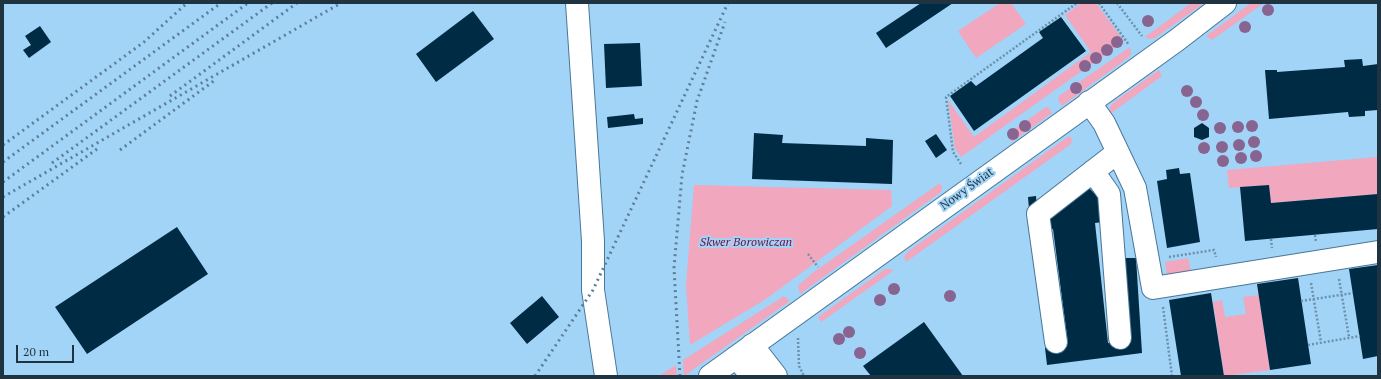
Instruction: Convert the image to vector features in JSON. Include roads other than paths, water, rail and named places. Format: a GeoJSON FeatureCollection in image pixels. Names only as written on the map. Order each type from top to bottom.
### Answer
{"type":"FeatureCollection","features":[{"type":"Feature","properties":{"kind":"street"},"geometry":{"type":"LineString","coordinates":[[577,3],[593,240],[593,290],[606,376]]}},
{"type":"Feature","properties":{"kind":"street","name":"Nowy Świat"},"geometry":{"type":"LineString","coordinates":[[710,376],[1226,3]]}},
{"type":"Feature","properties":{"kind":"street"},"geometry":{"type":"LineString","coordinates":[[1089,102],[1104,123],[1135,188],[1153,288],[1378,252]]}},
{"type":"Feature","properties":{"kind":"street"},"geometry":{"type":"LineString","coordinates":[[1056,342],[1038,214],[1118,152]]}},
{"type":"Feature","properties":{"kind":"street"},"geometry":{"type":"LineString","coordinates":[[1093,171],[1110,194],[1120,338]]}},
{"type":"Feature","properties":{"kind":"street"},"geometry":{"type":"LineString","coordinates":[[744,351],[752,376]]}},
{"type":"Feature","properties":{"kind":"street"},"geometry":{"type":"LineString","coordinates":[[744,351],[776,376]]}},
{"type":"Feature","properties":{"kind":"railway"},"geometry":{"type":"LineString","coordinates":[[3,145],[144,42],[187,3]]}},
{"type":"Feature","properties":{"kind":"railway"},"geometry":{"type":"LineString","coordinates":[[3,162],[221,3]]}},
{"type":"Feature","properties":{"kind":"railway"},"geometry":{"type":"LineString","coordinates":[[3,182],[248,3]]}},
{"type":"Feature","properties":{"kind":"railway"},"geometry":{"type":"LineString","coordinates":[[52,163],[272,3]]}},
{"type":"Feature","properties":{"kind":"railway"},"geometry":{"type":"LineString","coordinates":[[170,96],[297,3]]}},
{"type":"Feature","properties":{"kind":"railway"},"geometry":{"type":"LineString","coordinates":[[3,197],[341,3]]}},
{"type":"Feature","properties":{"kind":"railway"},"geometry":{"type":"LineString","coordinates":[[535,376],[593,290],[728,3]]}},
{"type":"Feature","properties":{"kind":"railway"},"geometry":{"type":"LineString","coordinates":[[680,376],[674,268],[682,175],[697,101],[725,22]]}},
{"type":"Feature","properties":{"kind":"railway"},"geometry":{"type":"LineString","coordinates":[[120,150],[215,80]]}},
{"type":"Feature","properties":{"kind":"railway"},"geometry":{"type":"LineString","coordinates":[[3,217],[97,149]]}},
{"type":"Feature","properties":{"kind":"park label","name":"Skwer Borowiczan"},"geometry":{"type":"Point","coordinates":[746,243]}}]}
